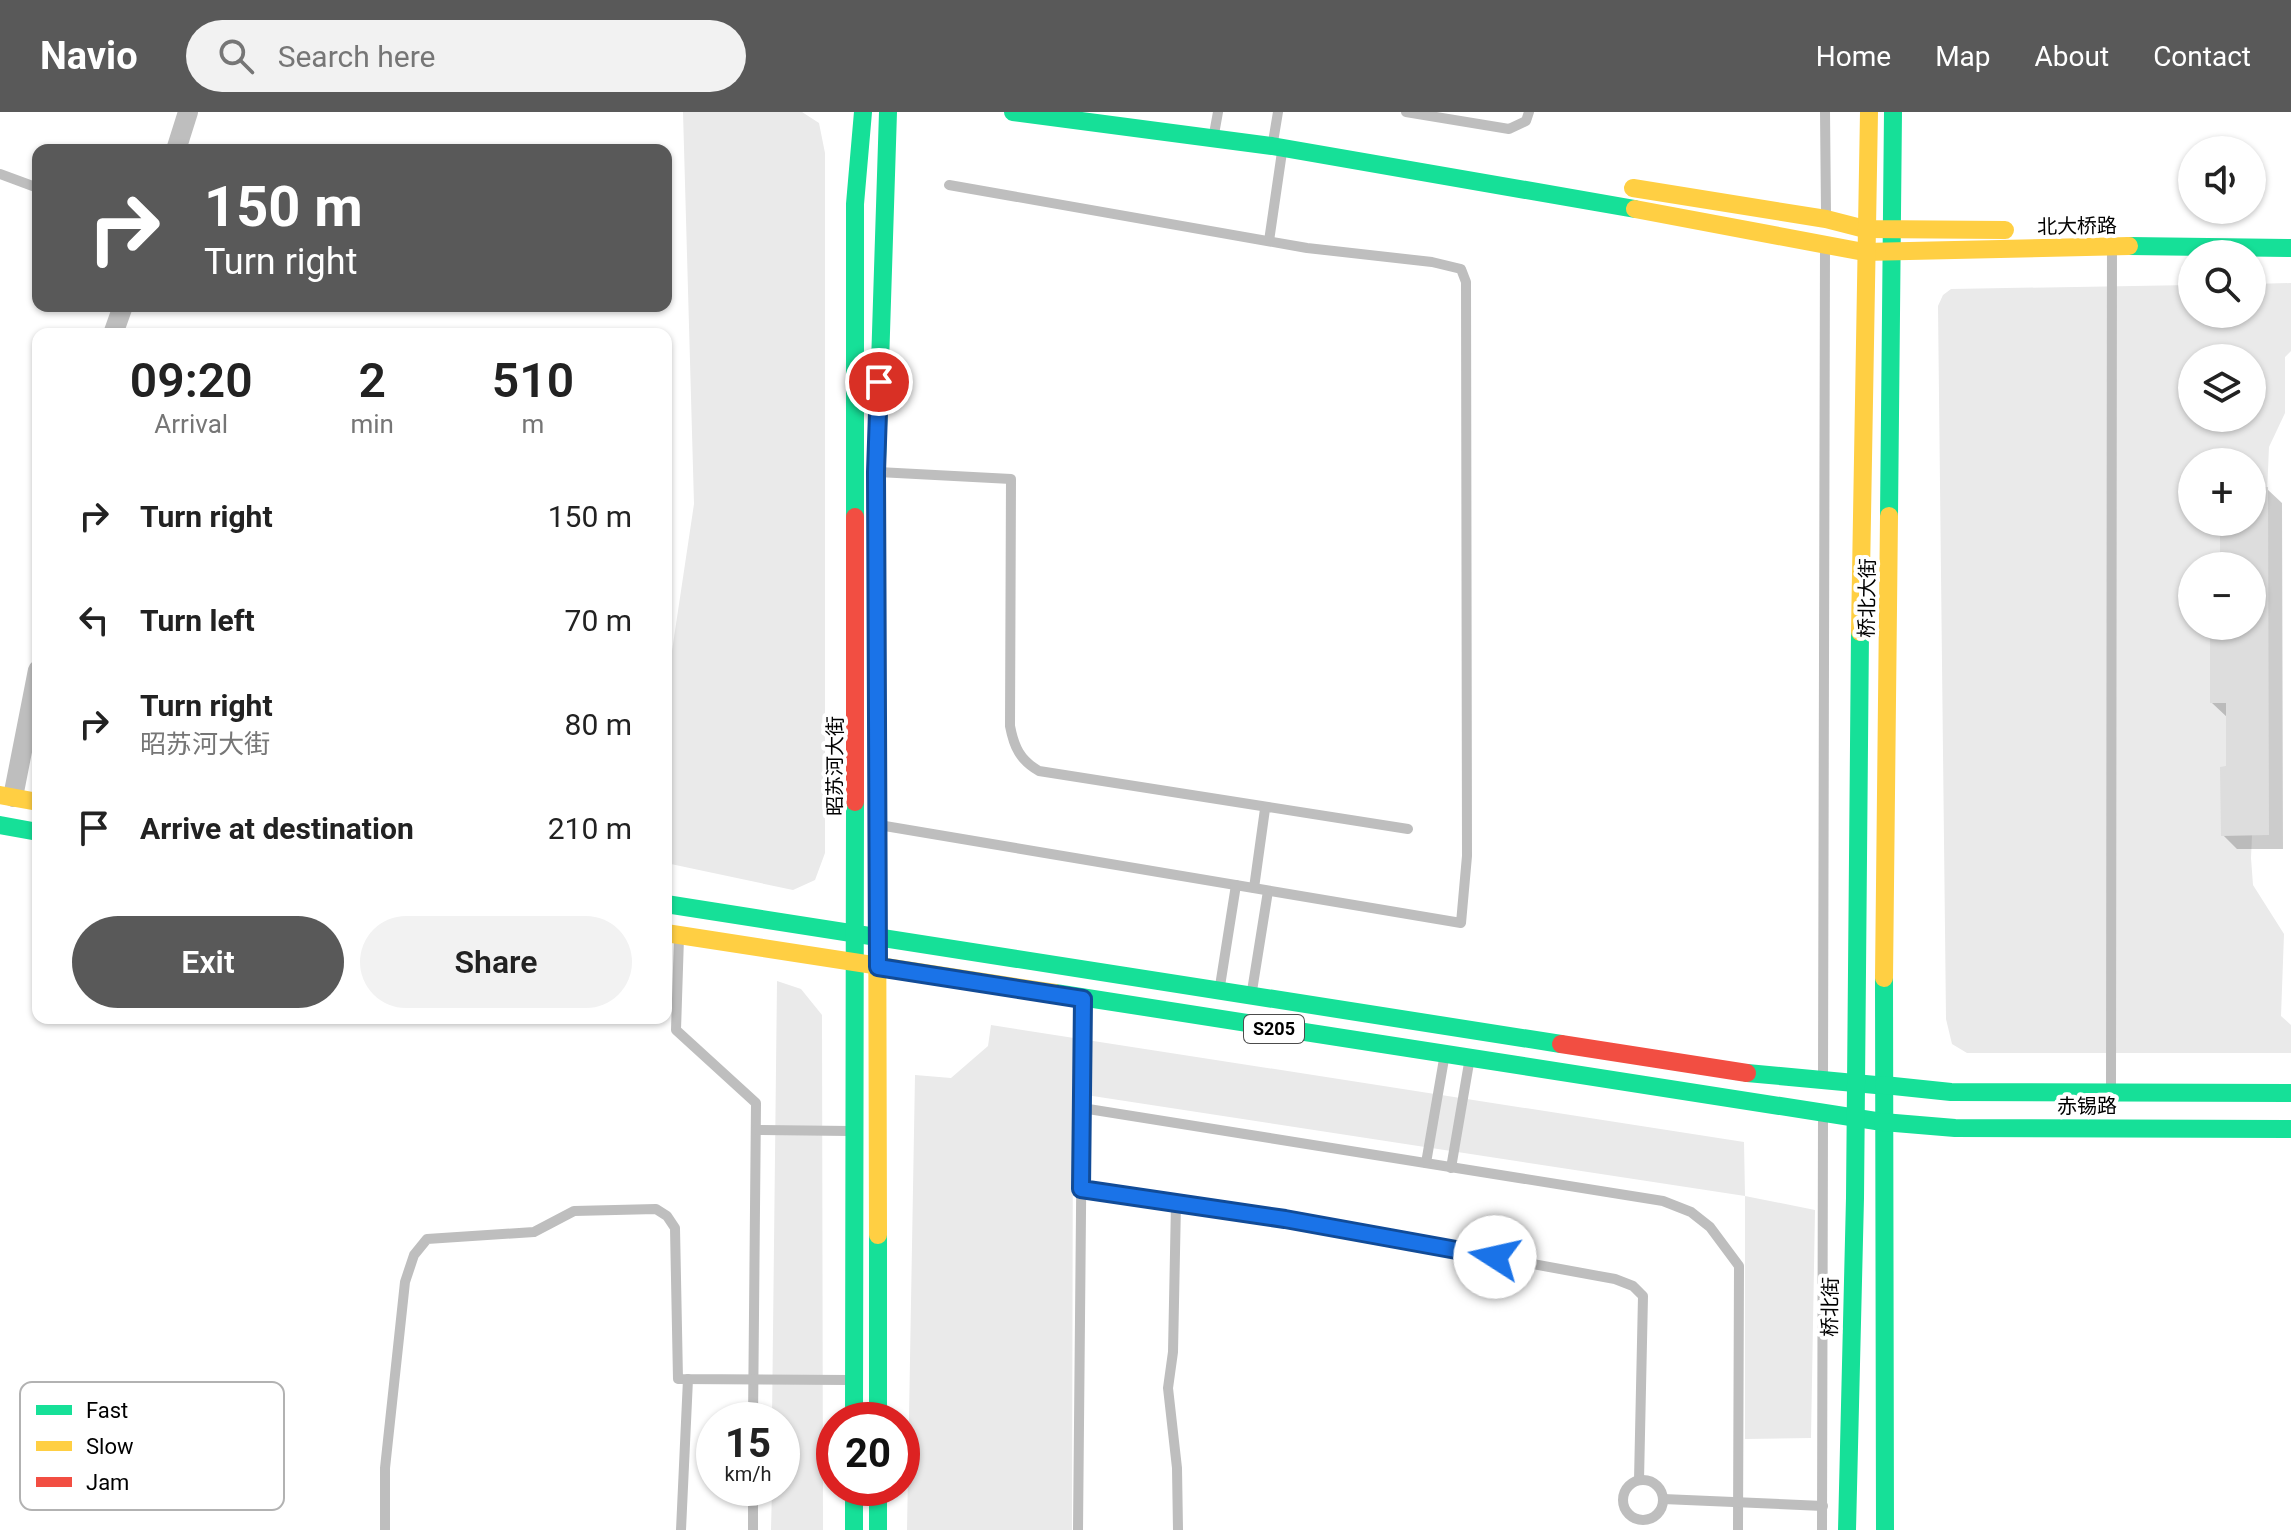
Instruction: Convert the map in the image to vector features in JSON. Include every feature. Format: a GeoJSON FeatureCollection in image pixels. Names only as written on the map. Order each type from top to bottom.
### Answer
{"type":"FeatureCollection","features":[{"type":"Feature","properties":{"kind":"main road","name":"昭苏河大街"},"geometry":{"type":"LineString","coordinates":[[854,1402],[855,204],[863,112]]}},
{"type":"Feature","properties":{"kind":"main road"},"geometry":{"type":"LineString","coordinates":[[876,503],[888,112]]}},
{"type":"Feature","properties":{"kind":"main road"},"geometry":{"type":"LineString","coordinates":[[1013,112],[1212,121],[1277,134],[1507,167]]}},
{"type":"Feature","properties":{"kind":"main road","name":"桥北大街"},"geometry":{"type":"LineString","coordinates":[[1855,1084],[1864,252],[1869,112]]}},
{"type":"Feature","properties":{"kind":"main road","name":"桥北大街"},"geometry":{"type":"LineString","coordinates":[[1884,1085],[1893,112]]}},
{"type":"Feature","properties":{"kind":"main road","name":"北大桥路"},"geometry":{"type":"LineString","coordinates":[[1277,134],[1864,252],[1892,254],[2112,238],[2291,232]]}},
{"type":"Feature","properties":{"kind":"main road","name":"北大桥路"},"geometry":{"type":"LineString","coordinates":[[1616,185],[1826,219],[1865,229],[2291,248]]}},
{"type":"Feature","properties":{"kind":"main road"},"geometry":{"type":"LineString","coordinates":[[6,796],[32,801]]}},
{"type":"Feature","properties":{"kind":"main road"},"geometry":{"type":"LineString","coordinates":[[877,817],[878,1402]]}},
{"type":"Feature","properties":{"kind":"main road"},"geometry":{"type":"LineString","coordinates":[[0,825],[32,831]]}},
{"type":"Feature","properties":{"kind":"main road","name":"S205"},"geometry":{"type":"LineString","coordinates":[[672,905],[1745,1073],[1823,1098],[1855,1119],[1883,1122]]}},
{"type":"Feature","properties":{"kind":"main road","name":"S205"},"geometry":{"type":"LineString","coordinates":[[672,934],[1470,1060],[1823,1098],[1855,1084],[1884,1085]]}},
{"type":"Feature","properties":{"kind":"main road","name":"桥北街"},"geometry":{"type":"LineString","coordinates":[[1847,1530],[1855,1084]]}},
{"type":"Feature","properties":{"kind":"main road"},"geometry":{"type":"LineString","coordinates":[[1884,1085],[1885,1530]]}},
{"type":"Feature","properties":{"kind":"main road","name":"赤锡路"},"geometry":{"type":"LineString","coordinates":[[1884,1085],[1951,1092],[2291,1093]]}},
{"type":"Feature","properties":{"kind":"main road","name":"赤锡路"},"geometry":{"type":"LineString","coordinates":[[1883,1122],[1955,1128],[2291,1129]]}},
{"type":"Feature","properties":{"kind":"main road"},"geometry":{"type":"LineString","coordinates":[[854,1506],[854,1530]]}},
{"type":"Feature","properties":{"kind":"main road"},"geometry":{"type":"LineString","coordinates":[[878,1506],[878,1530]]}},
{"type":"Feature","properties":{"kind":"street"},"geometry":{"type":"LineString","coordinates":[[178,144],[188,112]]}},
{"type":"Feature","properties":{"kind":"street"},"geometry":{"type":"LineString","coordinates":[[6,796],[32,694]]}},
{"type":"Feature","properties":{"kind":"lane"},"geometry":{"type":"LineString","coordinates":[[1406,112],[1509,129],[1526,121],[1529,112]]}},
{"type":"Feature","properties":{"kind":"lane"},"geometry":{"type":"LineString","coordinates":[[1822,1530],[1825,112]]}},
{"type":"Feature","properties":{"kind":"lane"},"geometry":{"type":"LineString","coordinates":[[1269,241],[1277,134]]}},
{"type":"Feature","properties":{"kind":"lane"},"geometry":{"type":"LineString","coordinates":[[0,174],[32,186]]}},
{"type":"Feature","properties":{"kind":"lane"},"geometry":{"type":"LineString","coordinates":[[877,817],[1268,891],[1461,923],[1467,856],[1467,763],[1466,297],[1461,269],[1269,241],[949,185]]}},
{"type":"Feature","properties":{"kind":"lane"},"geometry":{"type":"LineString","coordinates":[[2111,1092],[2112,238]]}},
{"type":"Feature","properties":{"kind":"lane"},"geometry":{"type":"LineString","coordinates":[[876,472],[1011,479],[1010,726],[1014,747],[1028,764],[1039,771],[1265,809],[1408,829]]}},
{"type":"Feature","properties":{"kind":"lane"},"geometry":{"type":"LineString","coordinates":[[1254,888],[1265,809]]}},
{"type":"Feature","properties":{"kind":"lane"},"geometry":{"type":"LineString","coordinates":[[1219,991],[1236,885]]}},
{"type":"Feature","properties":{"kind":"lane"},"geometry":{"type":"LineString","coordinates":[[1251,996],[1268,891]]}},
{"type":"Feature","properties":{"kind":"lane"},"geometry":{"type":"LineString","coordinates":[[672,934],[676,1030],[756,1103],[753,1402]]}},
{"type":"Feature","properties":{"kind":"lane"},"geometry":{"type":"LineString","coordinates":[[1078,1530],[1083,999]]}},
{"type":"Feature","properties":{"kind":"lane"},"geometry":{"type":"LineString","coordinates":[[1426,1163],[1444,1056]]}},
{"type":"Feature","properties":{"kind":"lane"},"geometry":{"type":"LineString","coordinates":[[1451,1168],[1470,1060]]}},
{"type":"Feature","properties":{"kind":"lane"},"geometry":{"type":"LineString","coordinates":[[1082,1108],[1663,1201],[1691,1212],[1710,1227],[1739,1266],[1738,1530]]}},
{"type":"Feature","properties":{"kind":"lane"},"geometry":{"type":"LineString","coordinates":[[756,1130],[855,1131]]}},
{"type":"Feature","properties":{"kind":"lane"},"geometry":{"type":"LineString","coordinates":[[1081,1189],[1285,1219],[1615,1279],[1633,1286],[1643,1296],[1639,1480]]}},
{"type":"Feature","properties":{"kind":"lane"},"geometry":{"type":"LineString","coordinates":[[1176,1203],[1173,1352],[1168,1388],[1177,1468],[1178,1530]]}},
{"type":"Feature","properties":{"kind":"lane"},"geometry":{"type":"LineString","coordinates":[[385,1530],[385,1468],[405,1282],[414,1255],[427,1239],[534,1232],[574,1211],[656,1209],[667,1216],[675,1228],[678,1379],[854,1380]]}},
{"type":"Feature","properties":{"kind":"lane"},"geometry":{"type":"LineString","coordinates":[[681,1530],[688,1379]]}},
{"type":"Feature","properties":{"kind":"lane"},"geometry":{"type":"LineString","coordinates":[[1639,1480],[1653,1482],[1662,1492],[1663,1506],[1654,1517],[1638,1524],[1628,1514],[1623,1501],[1627,1488],[1639,1480]]}},
{"type":"Feature","properties":{"kind":"lane"},"geometry":{"type":"LineString","coordinates":[[1663,1499],[1823,1506]]}},
{"type":"Feature","properties":{"kind":"lane"},"geometry":{"type":"LineString","coordinates":[[753,1506],[753,1530]]}},
{"type":"Feature","properties":{"kind":"shaded area"},"geometry":{"type":"Polygon","coordinates":[[[683,112],[802,112],[819,123],[825,153],[825,853],[815,880],[793,890],[672,864],[672,651],[694,504],[683,112]]]}},
{"type":"Feature","properties":{"kind":"shaded area"},"geometry":{"type":"Polygon","coordinates":[[[2291,283],[2291,351],[2285,357],[2285,413],[2269,447],[2266,516],[2266,448],[2178,448],[2178,536],[2265,536],[2264,552],[2178,552],[2178,640],[2261,640],[2251,858],[2253,885],[2284,934],[2281,1016],[2291,1025],[2291,1053],[1967,1053],[1952,1044],[1946,1019],[1938,306],[1943,295],[1951,289],[2178,285],[2178,328],[2266,328],[2266,284],[2291,283]]]}},
{"type":"Feature","properties":{"kind":"shaded area"},"geometry":{"type":"Polygon","coordinates":[[[777,981],[801,989],[822,1015],[823,1402],[816,1402],[816,1506],[823,1506],[823,1530],[771,1530],[772,1506],[800,1506],[800,1402],[772,1402],[777,981]]]}},
{"type":"Feature","properties":{"kind":"shaded area"},"geometry":{"type":"Polygon","coordinates":[[[991,1025],[1744,1142],[1745,1196],[1073,1093],[1072,1530],[907,1530],[907,1506],[920,1506],[920,1402],[909,1402],[915,1075],[951,1078],[988,1046],[991,1025]]]}},
{"type":"Feature","properties":{"kind":"shaded area"},"geometry":{"type":"Polygon","coordinates":[[[1745,1196],[1815,1210],[1811,1438],[1745,1439],[1745,1196]]]}},
{"type":"Feature","properties":{"kind":"building"},"geometry":{"type":"Polygon","coordinates":[[[2268,487],[2269,835],[2221,836],[2220,767],[2226,766],[2226,703],[2210,703],[2210,640],[2266,640],[2266,552],[2220,552],[2220,536],[2266,536],[2268,487]]]}},
{"type":"Feature","properties":{"kind":"traffic: fast"},"geometry":{"type":"LineString","coordinates":[[855,517],[855,204],[863,112]]}},
{"type":"Feature","properties":{"kind":"traffic: fast"},"geometry":{"type":"LineString","coordinates":[[876,490],[888,112]]}},
{"type":"Feature","properties":{"kind":"traffic: fast"},"geometry":{"type":"LineString","coordinates":[[1013,112],[1272,146],[1635,209]]}},
{"type":"Feature","properties":{"kind":"traffic: fast"},"geometry":{"type":"LineString","coordinates":[[1889,516],[1893,112]]}},
{"type":"Feature","properties":{"kind":"traffic: fast"},"geometry":{"type":"LineString","coordinates":[[2129,246],[2291,248]]}},
{"type":"Feature","properties":{"kind":"traffic: fast"},"geometry":{"type":"LineString","coordinates":[[1847,1530],[1855,1198],[1860,632]]}},
{"type":"Feature","properties":{"kind":"traffic: fast"},"geometry":{"type":"LineString","coordinates":[[854,1402],[855,802]]}},
{"type":"Feature","properties":{"kind":"traffic: fast"},"geometry":{"type":"LineString","coordinates":[[0,825],[32,831]]}},
{"type":"Feature","properties":{"kind":"traffic: fast"},"geometry":{"type":"LineString","coordinates":[[672,905],[1561,1044]]}},
{"type":"Feature","properties":{"kind":"traffic: fast"},"geometry":{"type":"LineString","coordinates":[[1884,978],[1885,1530]]}},
{"type":"Feature","properties":{"kind":"traffic: fast"},"geometry":{"type":"LineString","coordinates":[[1055,993],[1876,1121]]}},
{"type":"Feature","properties":{"kind":"traffic: fast"},"geometry":{"type":"LineString","coordinates":[[1747,1073],[1876,1085]]}},
{"type":"Feature","properties":{"kind":"traffic: fast"},"geometry":{"type":"LineString","coordinates":[[1884,1085],[1951,1092],[2291,1093]]}},
{"type":"Feature","properties":{"kind":"traffic: fast"},"geometry":{"type":"LineString","coordinates":[[1883,1122],[1955,1128],[2291,1129]]}},
{"type":"Feature","properties":{"kind":"traffic: fast"},"geometry":{"type":"LineString","coordinates":[[878,1235],[878,1402]]}},
{"type":"Feature","properties":{"kind":"traffic: fast"},"geometry":{"type":"LineString","coordinates":[[854,1506],[854,1530]]}},
{"type":"Feature","properties":{"kind":"traffic: fast"},"geometry":{"type":"LineString","coordinates":[[878,1506],[878,1530]]}},
{"type":"Feature","properties":{"kind":"traffic: slow"},"geometry":{"type":"LineString","coordinates":[[1860,632],[1869,112]]}},
{"type":"Feature","properties":{"kind":"traffic: slow"},"geometry":{"type":"LineString","coordinates":[[1633,188],[1826,219],[1865,229],[2005,230]]}},
{"type":"Feature","properties":{"kind":"traffic: slow"},"geometry":{"type":"LineString","coordinates":[[1635,209],[1864,252],[2129,246]]}},
{"type":"Feature","properties":{"kind":"traffic: slow"},"geometry":{"type":"LineString","coordinates":[[1884,978],[1889,516]]}},
{"type":"Feature","properties":{"kind":"traffic: slow"},"geometry":{"type":"LineString","coordinates":[[0,795],[32,801]]}},
{"type":"Feature","properties":{"kind":"traffic: slow"},"geometry":{"type":"LineString","coordinates":[[877,834],[878,1235]]}},
{"type":"Feature","properties":{"kind":"traffic: slow"},"geometry":{"type":"LineString","coordinates":[[672,934],[1055,993]]}},
{"type":"Feature","properties":{"kind":"traffic: jam"},"geometry":{"type":"LineString","coordinates":[[855,517],[855,802]]}},
{"type":"Feature","properties":{"kind":"traffic: jam"},"geometry":{"type":"LineString","coordinates":[[1561,1044],[1747,1073]]}},
{"type":"Feature","properties":{"kind":"route"},"geometry":{"type":"LineString","coordinates":[[879,382],[876,472],[878,967],[1083,999],[1081,1189],[1285,1219],[1495,1257]]}}]}
